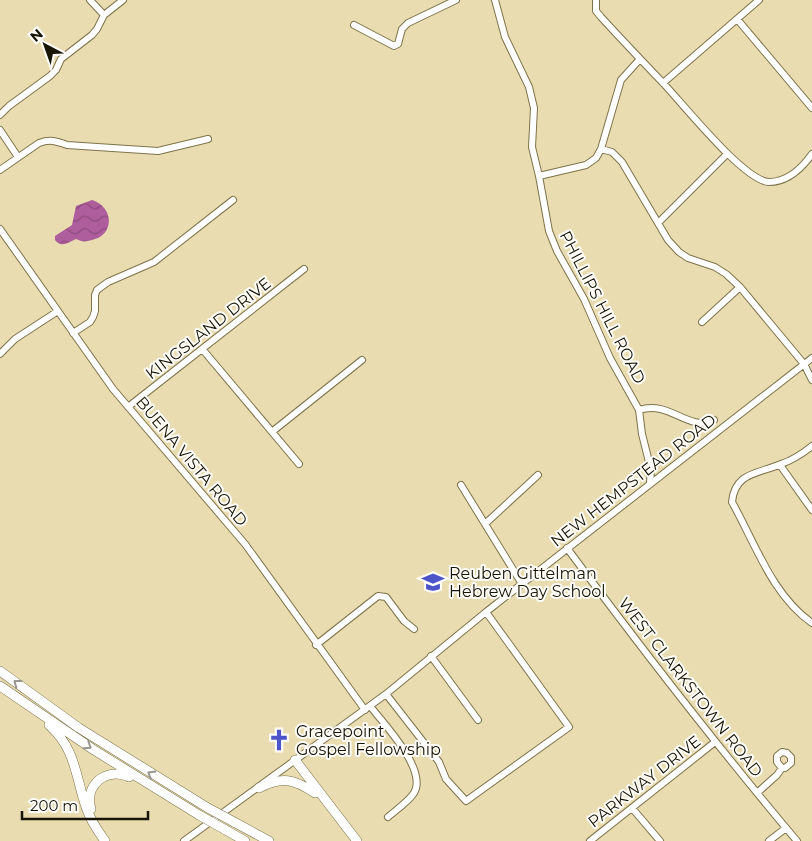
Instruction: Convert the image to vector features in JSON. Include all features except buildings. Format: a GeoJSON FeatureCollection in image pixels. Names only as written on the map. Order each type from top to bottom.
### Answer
{"type":"FeatureCollection","features":[{"type":"Feature","properties":{"kind":"highway"},"geometry":{"type":"LineString","coordinates":[[0,671],[79,728],[208,808],[269,841]]}},
{"type":"Feature","properties":{"kind":"highway"},"geometry":{"type":"LineString","coordinates":[[2,688],[81,742],[199,815],[245,841]]}},
{"type":"Feature","properties":{"kind":"highway"},"geometry":{"type":"LineString","coordinates":[[2,688],[51,727],[64,742],[75,764],[88,812],[105,841]]}},
{"type":"Feature","properties":{"kind":"highway"},"geometry":{"type":"LineString","coordinates":[[294,762],[344,832],[347,841]]}},
{"type":"Feature","properties":{"kind":"highway"},"geometry":{"type":"LineString","coordinates":[[294,762],[357,841]]}},
{"type":"Feature","properties":{"kind":"highway"},"geometry":{"type":"LineString","coordinates":[[110,841],[96,821],[90,803],[92,788],[105,776],[116,774],[127,776],[188,808]]}},
{"type":"Feature","properties":{"kind":"highway"},"geometry":{"type":"LineString","coordinates":[[259,788],[274,781],[286,780],[301,784],[315,792]]}},
{"type":"Feature","properties":{"kind":"street"},"geometry":{"type":"LineString","coordinates":[[90,0],[104,15]]}},
{"type":"Feature","properties":{"kind":"street"},"geometry":{"type":"LineString","coordinates":[[0,115],[8,106],[50,76],[56,70],[61,58],[92,35],[104,15],[124,0]]}},
{"type":"Feature","properties":{"kind":"street"},"geometry":{"type":"LineString","coordinates":[[354,25],[394,46],[398,44],[402,29],[408,23],[456,0]]}},
{"type":"Feature","properties":{"kind":"street","name":"PHILLIPS HILL ROAD"},"geometry":{"type":"LineString","coordinates":[[495,0],[505,37],[529,88],[534,108],[532,147],[540,176],[549,231],[557,251],[584,299],[610,358],[639,410],[642,434],[651,470],[650,483]]}},
{"type":"Feature","properties":{"kind":"street"},"geometry":{"type":"LineString","coordinates":[[596,0],[596,11],[727,154],[753,175],[768,182],[788,178],[812,154]]}},
{"type":"Feature","properties":{"kind":"street"},"geometry":{"type":"LineString","coordinates":[[663,83],[758,0]]}},
{"type":"Feature","properties":{"kind":"street"},"geometry":{"type":"LineString","coordinates":[[737,19],[812,108]]}},
{"type":"Feature","properties":{"kind":"street"},"geometry":{"type":"LineString","coordinates":[[540,176],[586,165],[596,158],[601,149],[621,80],[640,59]]}},
{"type":"Feature","properties":{"kind":"street"},"geometry":{"type":"LineString","coordinates":[[0,130],[18,157]]}},
{"type":"Feature","properties":{"kind":"street"},"geometry":{"type":"LineString","coordinates":[[0,170],[46,140],[54,140],[67,145],[158,152],[208,139]]}},
{"type":"Feature","properties":{"kind":"street"},"geometry":{"type":"LineString","coordinates":[[601,149],[612,152],[622,162],[668,240],[679,252],[688,258],[720,270],[740,287],[804,364],[812,380]]}},
{"type":"Feature","properties":{"kind":"street"},"geometry":{"type":"LineString","coordinates":[[659,222],[727,154]]}},
{"type":"Feature","properties":{"kind":"street"},"geometry":{"type":"LineString","coordinates":[[73,332],[90,322],[93,317],[95,295],[98,290],[108,282],[154,262],[233,200]]}},
{"type":"Feature","properties":{"kind":"street","name":"BUENA VISTA ROAD"},"geometry":{"type":"LineString","coordinates":[[0,229],[99,371],[128,408],[245,544],[316,645],[410,759],[415,768],[417,786],[413,794],[388,817]]}},
{"type":"Feature","properties":{"kind":"street","name":"KINGSLAND DRIVE"},"geometry":{"type":"LineString","coordinates":[[128,408],[304,269]]}},
{"type":"Feature","properties":{"kind":"street"},"geometry":{"type":"LineString","coordinates":[[702,322],[740,287]]}},
{"type":"Feature","properties":{"kind":"street"},"geometry":{"type":"LineString","coordinates":[[1,350],[58,311]]}},
{"type":"Feature","properties":{"kind":"street"},"geometry":{"type":"LineString","coordinates":[[203,350],[299,464]]}},
{"type":"Feature","properties":{"kind":"street","name":"NEW HEMPSTEAD ROAD"},"geometry":{"type":"LineString","coordinates":[[184,841],[386,694],[567,548],[812,358]]}},
{"type":"Feature","properties":{"kind":"street"},"geometry":{"type":"LineString","coordinates":[[273,432],[362,360]]}},
{"type":"Feature","properties":{"kind":"street"},"geometry":{"type":"LineString","coordinates":[[639,410],[658,407],[699,423],[714,420]]}},
{"type":"Feature","properties":{"kind":"street"},"geometry":{"type":"LineString","coordinates":[[812,446],[800,456],[780,465],[750,474],[739,482],[733,491],[732,502],[773,580],[799,614],[812,623]]}},
{"type":"Feature","properties":{"kind":"street"},"geometry":{"type":"LineString","coordinates":[[780,465],[812,510]]}},
{"type":"Feature","properties":{"kind":"street"},"geometry":{"type":"LineString","coordinates":[[486,523],[538,475]]}},
{"type":"Feature","properties":{"kind":"street"},"geometry":{"type":"LineString","coordinates":[[461,485],[522,584]]}},
{"type":"Feature","properties":{"kind":"street","name":"WEST CLARKSTOWN ROAD"},"geometry":{"type":"LineString","coordinates":[[567,548],[630,634],[715,742],[797,841]]}},
{"type":"Feature","properties":{"kind":"street"},"geometry":{"type":"LineString","coordinates":[[316,645],[378,596],[382,595],[386,597],[404,620],[414,629]]}},
{"type":"Feature","properties":{"kind":"street"},"geometry":{"type":"LineString","coordinates":[[386,694],[438,762],[446,779],[466,801],[569,727],[486,612]]}},
{"type":"Feature","properties":{"kind":"street"},"geometry":{"type":"LineString","coordinates":[[431,656],[478,720]]}},
{"type":"Feature","properties":{"kind":"street","name":"PARKWAY DRIVE"},"geometry":{"type":"LineString","coordinates":[[590,841],[715,742]]}},
{"type":"Feature","properties":{"kind":"street"},"geometry":{"type":"LineString","coordinates":[[757,792],[777,775],[782,768]]}},
{"type":"Feature","properties":{"kind":"street"},"geometry":{"type":"LineString","coordinates":[[632,808],[660,841]]}},
{"type":"Feature","properties":{"kind":"street"},"geometry":{"type":"LineString","coordinates":[[769,841],[786,828]]}},
{"type":"Feature","properties":{"kind":"water"},"geometry":{"type":"Polygon","coordinates":[[[92,200],[105,208],[108,214],[109,221],[105,233],[100,237],[87,241],[76,239],[65,244],[57,242],[55,236],[72,225],[76,206],[92,200]]]}},
{"type":"Feature","properties":{"kind":"place","name":"Reuben Gittelman Hebrew Day School"},"geometry":{"type":"Point","coordinates":[433,582]}},
{"type":"Feature","properties":{"kind":"place","name":"Gracepoint Gospel Fellowship"},"geometry":{"type":"Point","coordinates":[279,740]}}]}
